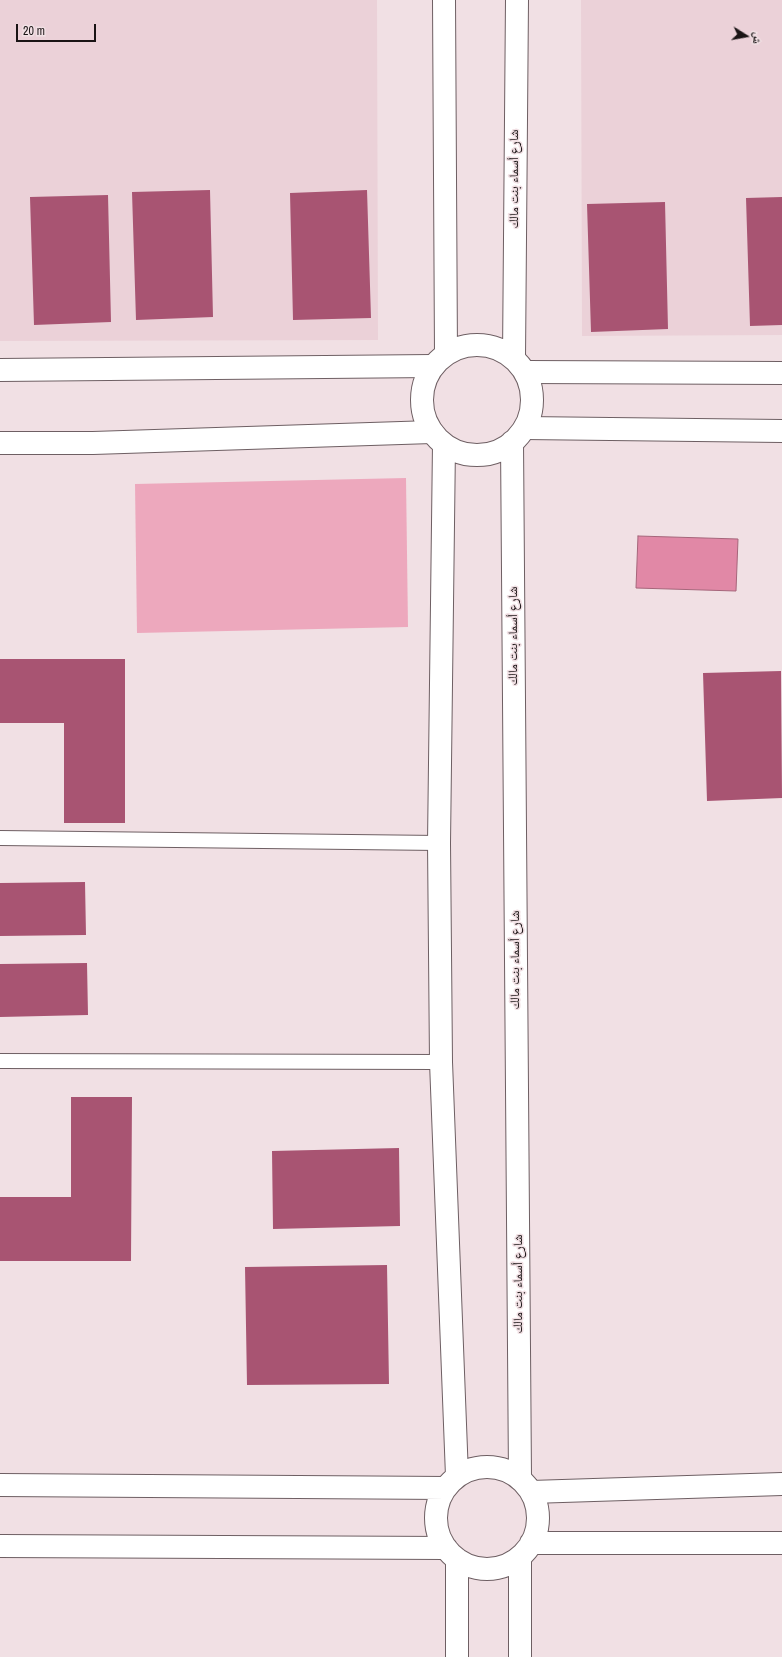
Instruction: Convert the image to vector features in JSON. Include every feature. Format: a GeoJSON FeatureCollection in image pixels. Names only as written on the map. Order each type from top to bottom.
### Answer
{"type":"FeatureCollection","features":[{"type":"Feature","properties":{"kind":"street"},"geometry":{"type":"LineString","coordinates":[[439,360],[444,0]]}},
{"type":"Feature","properties":{"kind":"street","name":"شارع أسماء بنت مالك"},"geometry":{"type":"LineString","coordinates":[[517,0],[520,365]]}},
{"type":"Feature","properties":{"kind":"street"},"geometry":{"type":"LineString","coordinates":[[478,344],[497,348],[520,365],[532,391],[532,410],[519,435],[496,452],[476,455],[460,452],[438,438],[424,416],[422,399],[425,382],[439,360],[461,347],[478,344]]}},
{"type":"Feature","properties":{"kind":"street"},"geometry":{"type":"LineString","coordinates":[[0,370],[439,360]]}},
{"type":"Feature","properties":{"kind":"street"},"geometry":{"type":"LineString","coordinates":[[520,365],[782,373]]}},
{"type":"Feature","properties":{"kind":"street"},"geometry":{"type":"LineString","coordinates":[[519,435],[782,431]]}},
{"type":"Feature","properties":{"kind":"street","name":"شارع أسماء بنت مالك"},"geometry":{"type":"LineString","coordinates":[[519,435],[526,1485]]}},
{"type":"Feature","properties":{"kind":"street"},"geometry":{"type":"LineString","coordinates":[[0,443],[438,438]]}},
{"type":"Feature","properties":{"kind":"street"},"geometry":{"type":"LineString","coordinates":[[438,438],[441,1062],[451,1482]]}},
{"type":"Feature","properties":{"kind":"street"},"geometry":{"type":"LineString","coordinates":[[520,1657],[526,1550],[537,1526],[537,1508],[526,1485],[504,1470],[487,1466],[471,1469],[451,1482],[438,1502],[436,1518],[439,1534],[452,1554],[472,1567],[487,1569],[505,1566],[526,1550],[782,1543]]}},
{"type":"Feature","properties":{"kind":"street"},"geometry":{"type":"LineString","coordinates":[[0,1485],[451,1482]]}},
{"type":"Feature","properties":{"kind":"street"},"geometry":{"type":"LineString","coordinates":[[526,1485],[782,1484]]}},
{"type":"Feature","properties":{"kind":"street"},"geometry":{"type":"LineString","coordinates":[[0,1546],[452,1554]]}},
{"type":"Feature","properties":{"kind":"street"},"geometry":{"type":"LineString","coordinates":[[452,1554],[457,1657]]}},
{"type":"Feature","properties":{"kind":"lane"},"geometry":{"type":"LineString","coordinates":[[0,838],[440,843]]}},
{"type":"Feature","properties":{"kind":"lane"},"geometry":{"type":"LineString","coordinates":[[0,1061],[441,1062]]}},
{"type":"Feature","properties":{"kind":"shaded area"},"geometry":{"type":"Polygon","coordinates":[[[0,0],[377,0],[378,340],[0,341],[0,0]]]}},
{"type":"Feature","properties":{"kind":"shaded area"},"geometry":{"type":"Polygon","coordinates":[[[581,0],[782,0],[782,335],[582,336],[581,0]]]}},
{"type":"Feature","properties":{"kind":"shaded area"},"geometry":{"type":"Polygon","coordinates":[[[406,478],[408,627],[137,633],[135,484],[406,478]]]}},
{"type":"Feature","properties":{"kind":"shaded area"},"geometry":{"type":"Polygon","coordinates":[[[638,536],[738,539],[736,591],[636,588],[638,536]]]}},
{"type":"Feature","properties":{"kind":"building"},"geometry":{"type":"Polygon","coordinates":[[[210,190],[213,317],[136,320],[132,192],[210,190]]]}},
{"type":"Feature","properties":{"kind":"building"},"geometry":{"type":"Polygon","coordinates":[[[367,190],[371,318],[293,320],[290,193],[367,190]]]}},
{"type":"Feature","properties":{"kind":"building"},"geometry":{"type":"Polygon","coordinates":[[[108,195],[111,322],[34,325],[30,197],[108,195]]]}},
{"type":"Feature","properties":{"kind":"building"},"geometry":{"type":"Polygon","coordinates":[[[782,197],[782,325],[750,326],[746,198],[782,197]]]}},
{"type":"Feature","properties":{"kind":"building"},"geometry":{"type":"Polygon","coordinates":[[[665,202],[668,329],[591,332],[587,204],[665,202]]]}},
{"type":"Feature","properties":{"kind":"building"},"geometry":{"type":"Polygon","coordinates":[[[0,659],[125,659],[125,823],[64,823],[64,723],[0,723],[0,659]]]}},
{"type":"Feature","properties":{"kind":"building"},"geometry":{"type":"Polygon","coordinates":[[[781,671],[782,798],[707,801],[703,673],[781,671]]]}},
{"type":"Feature","properties":{"kind":"building"},"geometry":{"type":"Polygon","coordinates":[[[85,882],[86,935],[0,936],[0,883],[85,882]]]}},
{"type":"Feature","properties":{"kind":"building"},"geometry":{"type":"Polygon","coordinates":[[[87,963],[88,1015],[0,1017],[0,964],[87,963]]]}},
{"type":"Feature","properties":{"kind":"building"},"geometry":{"type":"Polygon","coordinates":[[[71,1097],[132,1097],[131,1261],[0,1261],[0,1197],[71,1197],[71,1097]]]}},
{"type":"Feature","properties":{"kind":"building"},"geometry":{"type":"Polygon","coordinates":[[[399,1148],[400,1226],[273,1229],[272,1151],[399,1148]]]}},
{"type":"Feature","properties":{"kind":"building"},"geometry":{"type":"Polygon","coordinates":[[[387,1265],[389,1384],[247,1385],[245,1267],[387,1265]]]}}]}
